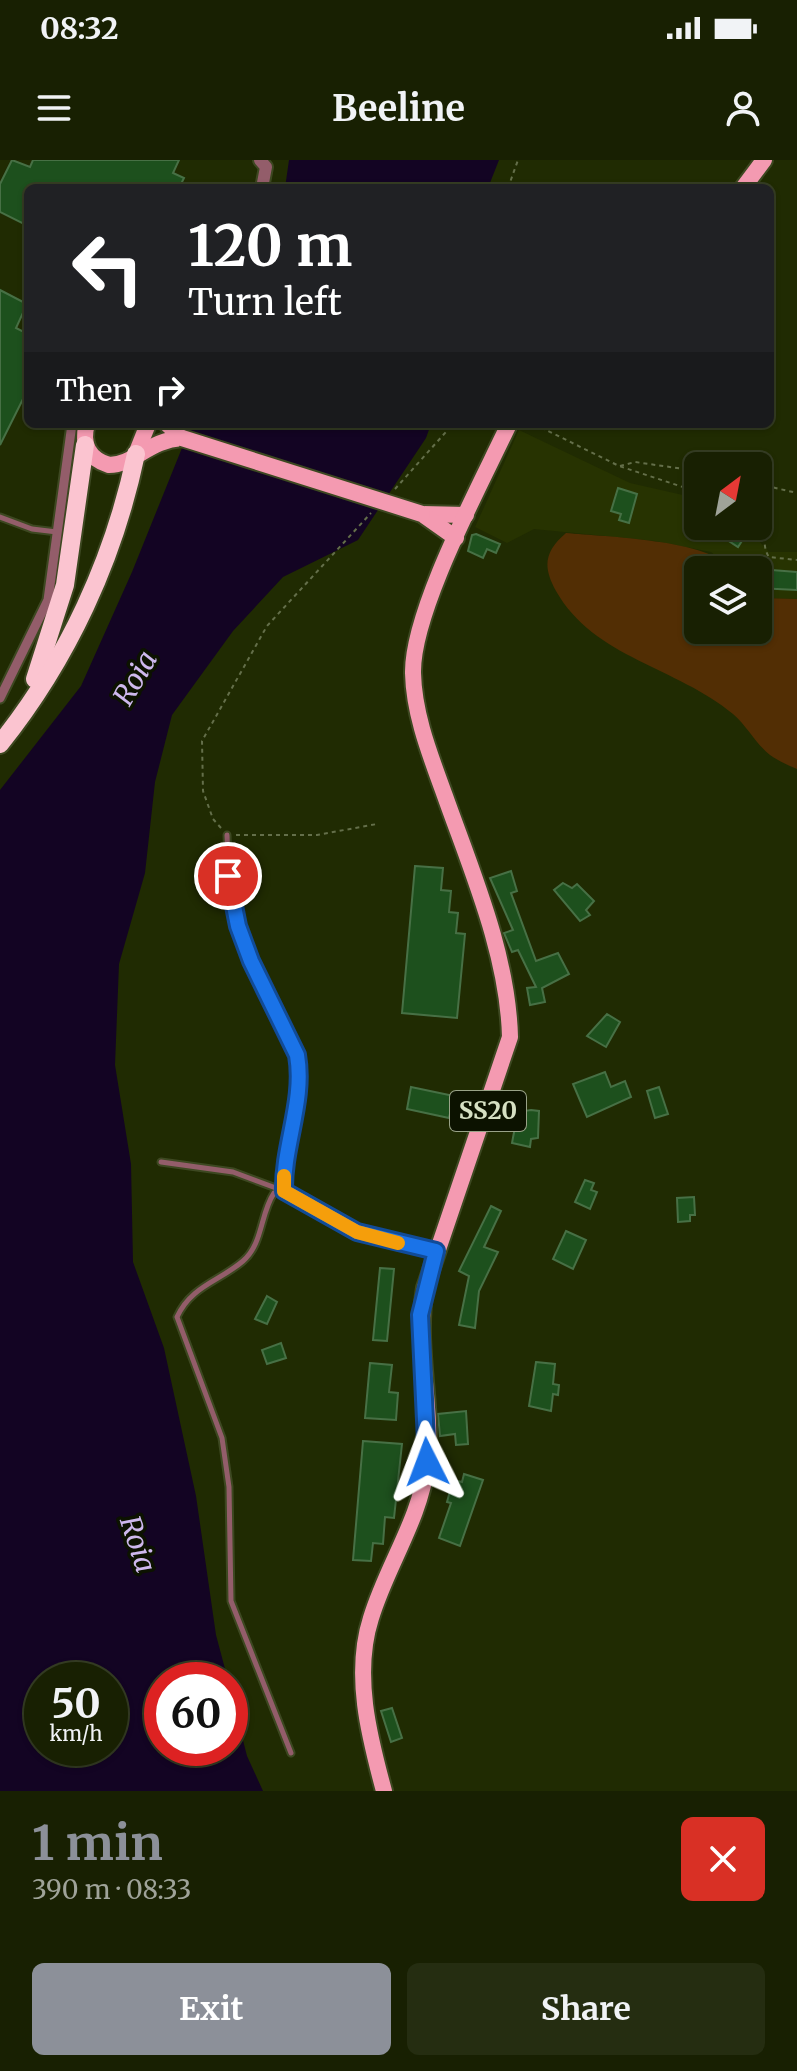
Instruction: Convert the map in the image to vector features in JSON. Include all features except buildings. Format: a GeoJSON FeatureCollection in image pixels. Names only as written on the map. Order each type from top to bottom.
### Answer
{"type":"FeatureCollection","features":[{"type":"Feature","properties":{"kind":"highway"},"geometry":{"type":"LineString","coordinates":[[23,711],[65,585],[85,445]]}},
{"type":"Feature","properties":{"kind":"highway"},"geometry":{"type":"LineString","coordinates":[[0,744],[92,595],[113,542],[136,454]]}},
{"type":"Feature","properties":{"kind":"main road"},"geometry":{"type":"LineString","coordinates":[[746,184],[764,160]]}},
{"type":"Feature","properties":{"kind":"main road"},"geometry":{"type":"LineString","coordinates":[[87,428],[85,445],[95,459],[109,465],[125,463],[165,439],[182,438],[461,526]]}},
{"type":"Feature","properties":{"kind":"main road"},"geometry":{"type":"LineString","coordinates":[[136,454],[146,428]]}},
{"type":"Feature","properties":{"kind":"main road"},"geometry":{"type":"LineString","coordinates":[[171,428],[182,438]]}},
{"type":"Feature","properties":{"kind":"main road","name":"SS20"},"geometry":{"type":"LineString","coordinates":[[384,1791],[362,1686],[363,1650],[371,1616],[418,1502],[427,1462],[420,1315],[436,1251],[495,1091],[510,1037],[506,993],[480,895],[425,740],[417,712],[413,671],[422,619],[507,428]]}},
{"type":"Feature","properties":{"kind":"main road"},"geometry":{"type":"LineString","coordinates":[[422,514],[461,526]]}},
{"type":"Feature","properties":{"kind":"street"},"geometry":{"type":"LineString","coordinates":[[260,160],[266,167],[263,184]]}},
{"type":"Feature","properties":{"kind":"street"},"geometry":{"type":"LineString","coordinates":[[0,698],[48,600],[71,428]]}},
{"type":"Feature","properties":{"kind":"lane"},"geometry":{"type":"LineString","coordinates":[[0,517],[32,529],[58,532]]}},
{"type":"Feature","properties":{"kind":"lane"},"geometry":{"type":"LineString","coordinates":[[227,835],[228,876],[238,926],[297,1055],[301,1076],[288,1139],[284,1191]]}},
{"type":"Feature","properties":{"kind":"lane"},"geometry":{"type":"LineString","coordinates":[[161,1162],[233,1172],[284,1191],[357,1232],[436,1251]]}},
{"type":"Feature","properties":{"kind":"lane"},"geometry":{"type":"LineString","coordinates":[[284,1191],[274,1193],[265,1205],[258,1238],[245,1260],[193,1293],[177,1317],[211,1416],[222,1438],[229,1487],[231,1601],[291,1753]]}},
{"type":"Feature","properties":{"kind":"path"},"geometry":{"type":"LineString","coordinates":[[509,184],[518,160]]}},
{"type":"Feature","properties":{"kind":"path"},"geometry":{"type":"LineString","coordinates":[[393,491],[449,428]]}},
{"type":"Feature","properties":{"kind":"path"},"geometry":{"type":"LineString","coordinates":[[542,428],[619,466],[684,487]]}},
{"type":"Feature","properties":{"kind":"path"},"geometry":{"type":"LineString","coordinates":[[619,466],[635,462],[684,469]]}},
{"type":"Feature","properties":{"kind":"path"},"geometry":{"type":"LineString","coordinates":[[772,487],[797,493]]}},
{"type":"Feature","properties":{"kind":"path"},"geometry":{"type":"LineString","coordinates":[[371,513],[267,626],[202,741],[203,791],[213,819],[227,835],[317,835],[377,824]]}},
{"type":"Feature","properties":{"kind":"path"},"geometry":{"type":"LineString","coordinates":[[765,540],[769,557],[797,560]]}},
{"type":"Feature","properties":{"kind":"shaded area"},"geometry":{"type":"Polygon","coordinates":[[[519,430],[630,483],[684,495],[684,540],[758,540],[769,552],[797,552],[797,599],[772,598],[772,556],[716,556],[711,552],[655,541],[534,529],[507,543],[475,527],[519,430]]]}},
{"type":"Feature","properties":{"kind":"shaded area"},"geometry":{"type":"Polygon","coordinates":[[[566,533],[656,541],[712,556],[684,556],[684,644],[772,644],[772,598],[797,599],[797,769],[770,755],[733,714],[711,698],[614,647],[572,614],[556,591],[549,574],[548,559],[554,546],[566,533]]]}},
{"type":"Feature","properties":{"kind":"water"},"geometry":{"type":"Polygon","coordinates":[[[289,160],[499,160],[490,184],[286,184],[289,160]]]}},
{"type":"Feature","properties":{"kind":"water","name":"Roia"},"geometry":{"type":"Polygon","coordinates":[[[187,428],[430,428],[358,540],[283,577],[233,631],[172,715],[155,782],[145,873],[119,964],[115,1065],[131,1164],[133,1262],[164,1348],[196,1496],[216,1635],[223,1662],[144,1662],[144,1766],[248,1766],[248,1758],[263,1791],[0,1791],[0,790],[81,686],[132,572],[184,443],[187,428]]]}},
{"type":"Feature","properties":{"kind":"slow traffic"},"geometry":{"type":"LineString","coordinates":[[284,1176],[284,1191],[357,1232],[398,1243]]}},
{"type":"Feature","properties":{"kind":"route"},"geometry":{"type":"LineString","coordinates":[[228,876],[238,926],[251,961],[297,1055],[301,1076],[288,1139],[284,1191],[357,1232],[436,1251],[420,1315],[427,1462]]}}]}
